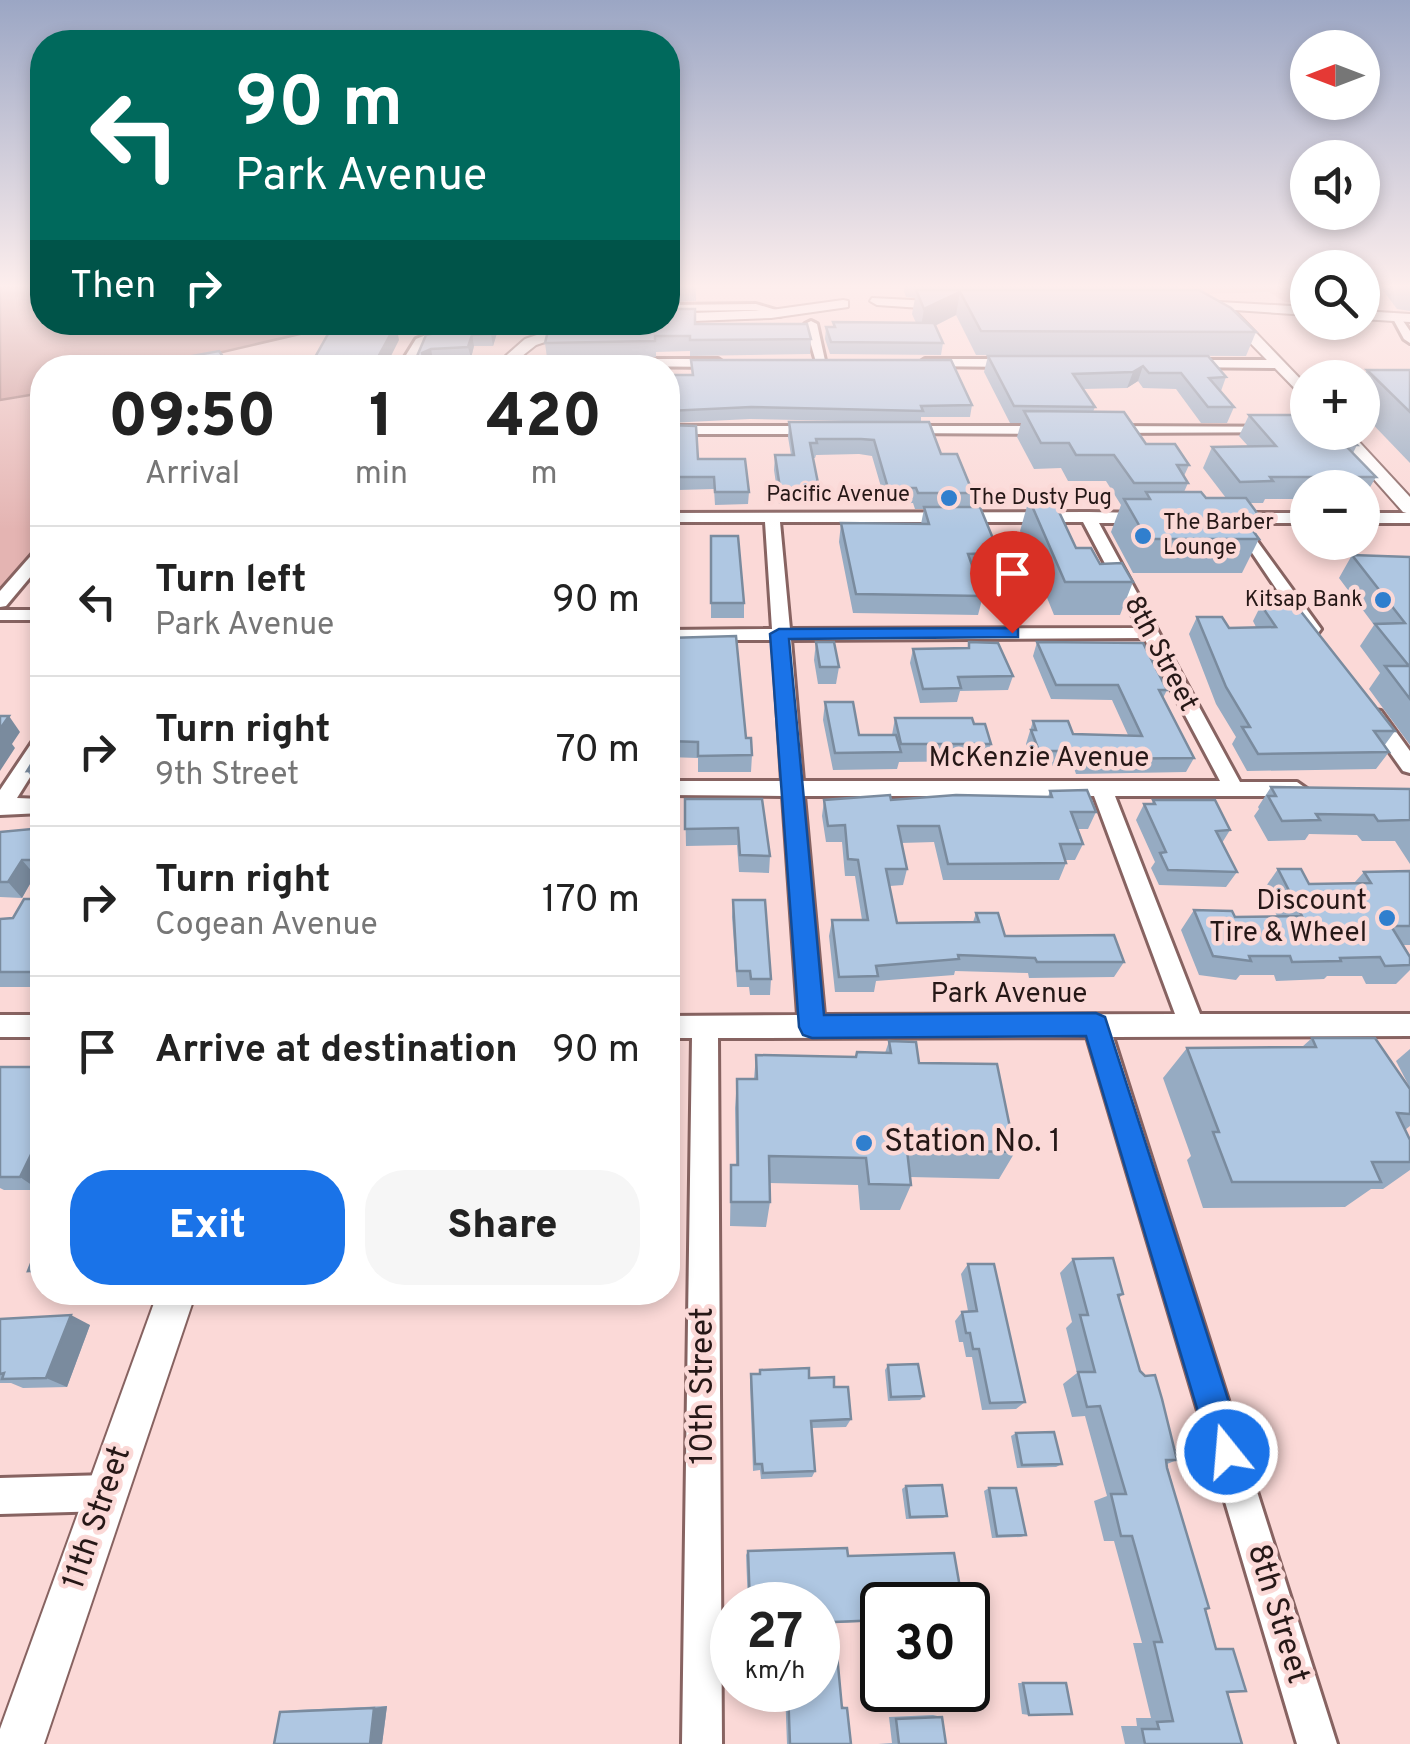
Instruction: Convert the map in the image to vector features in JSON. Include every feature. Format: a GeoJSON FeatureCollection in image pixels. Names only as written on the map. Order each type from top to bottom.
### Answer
{"type":"FeatureCollection","features":[{"type":"Feature","properties":{"kind":"main road"},"geometry":{"type":"LineString","coordinates":[[1357,450],[1410,508]]}},
{"type":"Feature","properties":{"kind":"main road","name":"11th Street"},"geometry":{"type":"LineString","coordinates":[[19,1744],[172,1305]]}},
{"type":"Feature","properties":{"kind":"street"},"geometry":{"type":"LineString","coordinates":[[680,430],[841,430]]}},
{"type":"Feature","properties":{"kind":"street"},"geometry":{"type":"LineString","coordinates":[[880,430],[1059,430]]}},
{"type":"Feature","properties":{"kind":"street"},"geometry":{"type":"LineString","coordinates":[[1093,430],[1290,430]]}},
{"type":"Feature","properties":{"kind":"street","name":"Pacific Avenue"},"geometry":{"type":"LineString","coordinates":[[680,517],[1160,518]]}},
{"type":"Feature","properties":{"kind":"street"},"geometry":{"type":"LineString","coordinates":[[772,517],[790,788],[812,1027]]}},
{"type":"Feature","properties":{"kind":"street","name":"8th Street"},"geometry":{"type":"LineString","coordinates":[[1088,518],[1234,789]]}},
{"type":"Feature","properties":{"kind":"street"},"geometry":{"type":"LineString","coordinates":[[1290,518],[1225,518],[1327,650]]}},
{"type":"Feature","properties":{"kind":"street"},"geometry":{"type":"LineString","coordinates":[[1380,518],[1410,518]]}},
{"type":"Feature","properties":{"kind":"street"},"geometry":{"type":"LineString","coordinates":[[0,602],[30,567]]}},
{"type":"Feature","properties":{"kind":"street"},"geometry":{"type":"LineString","coordinates":[[0,616],[30,615]]}},
{"type":"Feature","properties":{"kind":"street"},"geometry":{"type":"LineString","coordinates":[[680,635],[1148,632]]}},
{"type":"Feature","properties":{"kind":"street"},"geometry":{"type":"LineString","coordinates":[[1358,693],[1410,766]]}},
{"type":"Feature","properties":{"kind":"street"},"geometry":{"type":"LineString","coordinates":[[0,806],[30,761]]}},
{"type":"Feature","properties":{"kind":"street","name":"McKenzie Avenue"},"geometry":{"type":"LineString","coordinates":[[680,788],[1320,789]]}},
{"type":"Feature","properties":{"kind":"street"},"geometry":{"type":"LineString","coordinates":[[1102,789],[1192,1026]]}},
{"type":"Feature","properties":{"kind":"street"},"geometry":{"type":"LineString","coordinates":[[0,806],[30,806]]}},
{"type":"Feature","properties":{"kind":"street","name":"Park Avenue"},"geometry":{"type":"LineString","coordinates":[[680,1027],[1410,1024]]}},
{"type":"Feature","properties":{"kind":"street","name":"8th Street"},"geometry":{"type":"LineString","coordinates":[[1096,1025],[1316,1744]]}},
{"type":"Feature","properties":{"kind":"street"},"geometry":{"type":"LineString","coordinates":[[0,1026],[30,1026]]}},
{"type":"Feature","properties":{"kind":"street","name":"10th Street"},"geometry":{"type":"LineString","coordinates":[[702,1744],[705,1028]]}},
{"type":"Feature","properties":{"kind":"street"},"geometry":{"type":"LineString","coordinates":[[0,1496],[107,1494]]}},
{"type":"Feature","properties":{"kind":"shaded area"},"geometry":{"type":"Polygon","coordinates":[[[0,367],[30,367],[30,395],[0,400],[0,367]]]}},
{"type":"Feature","properties":{"kind":"shaded area"},"geometry":{"type":"Polygon","coordinates":[[[30,395],[30,567],[0,602],[0,400],[30,395]]]}},
{"type":"Feature","properties":{"kind":"building"},"geometry":{"type":"Polygon","coordinates":[[[692,367],[954,367],[972,405],[921,406],[923,411],[751,407],[680,410],[680,375],[693,375],[692,367]]]}},
{"type":"Feature","properties":{"kind":"building"},"geometry":{"type":"Polygon","coordinates":[[[994,367],[1141,367],[1133,372],[1073,374],[1095,407],[1014,406],[994,367]]]}},
{"type":"Feature","properties":{"kind":"building"},"geometry":{"type":"Polygon","coordinates":[[[1144,367],[1218,367],[1226,377],[1209,378],[1234,407],[1208,407],[1181,373],[1149,373],[1144,367]]]}},
{"type":"Feature","properties":{"kind":"building"},"geometry":{"type":"Polygon","coordinates":[[[1380,370],[1410,370],[1410,412],[1380,383],[1380,370]]]}},
{"type":"Feature","properties":{"kind":"building"},"geometry":{"type":"Polygon","coordinates":[[[1024,411],[1124,412],[1146,444],[1175,444],[1189,465],[1177,465],[1188,483],[1134,483],[1114,455],[1076,455],[1069,443],[1041,443],[1024,411]]]}},
{"type":"Feature","properties":{"kind":"building"},"geometry":{"type":"Polygon","coordinates":[[[1249,415],[1290,415],[1290,450],[1350,450],[1369,470],[1290,470],[1290,477],[1240,482],[1212,447],[1276,446],[1249,415]]]}},
{"type":"Feature","properties":{"kind":"building"},"geometry":{"type":"Polygon","coordinates":[[[789,422],[929,422],[941,454],[957,454],[973,493],[918,493],[916,488],[888,488],[874,440],[861,439],[816,439],[817,443],[810,443],[819,488],[780,488],[775,455],[794,455],[789,422]]]}},
{"type":"Feature","properties":{"kind":"building"},"geometry":{"type":"Polygon","coordinates":[[[680,425],[696,426],[698,459],[745,459],[749,492],[715,492],[714,477],[680,477],[680,425]]]}},
{"type":"Feature","properties":{"kind":"building"},"geometry":{"type":"Polygon","coordinates":[[[1146,492],[1201,492],[1206,498],[1246,498],[1263,521],[1246,521],[1259,539],[1147,539],[1124,499],[1150,499],[1146,492]]]}},
{"type":"Feature","properties":{"kind":"building"},"geometry":{"type":"Polygon","coordinates":[[[1029,499],[1053,499],[1076,548],[1091,548],[1100,564],[1122,563],[1133,582],[1065,582],[1029,499]]]}},
{"type":"Feature","properties":{"kind":"building"},"geometry":{"type":"Polygon","coordinates":[[[924,507],[980,507],[999,553],[968,554],[983,596],[856,594],[841,523],[929,524],[924,507]]]}},
{"type":"Feature","properties":{"kind":"building"},"geometry":{"type":"Polygon","coordinates":[[[711,536],[738,536],[744,603],[711,603],[711,536]]]}},
{"type":"Feature","properties":{"kind":"building"},"geometry":{"type":"Polygon","coordinates":[[[1410,557],[1410,699],[1385,666],[1409,666],[1375,624],[1405,623],[1356,560],[1410,557]]]}},
{"type":"Feature","properties":{"kind":"building"},"geometry":{"type":"Polygon","coordinates":[[[1295,604],[1395,731],[1374,731],[1389,752],[1258,754],[1242,727],[1250,727],[1226,687],[1197,617],[1222,617],[1229,628],[1276,627],[1261,605],[1295,604]]]}},
{"type":"Feature","properties":{"kind":"building"},"geometry":{"type":"Polygon","coordinates":[[[736,636],[746,738],[751,738],[752,755],[698,756],[698,742],[680,741],[680,638],[736,636]]]}},
{"type":"Feature","properties":{"kind":"building"},"geometry":{"type":"Polygon","coordinates":[[[816,642],[834,642],[839,667],[820,667],[816,642]]]}},
{"type":"Feature","properties":{"kind":"building"},"geometry":{"type":"Polygon","coordinates":[[[969,642],[998,643],[1013,676],[958,677],[961,688],[923,689],[913,649],[969,648],[969,642]]]}},
{"type":"Feature","properties":{"kind":"building"},"geometry":{"type":"Polygon","coordinates":[[[1037,642],[1143,643],[1167,690],[1159,690],[1194,758],[1082,759],[1079,751],[1039,751],[1031,730],[1036,730],[1033,721],[1068,721],[1073,734],[1142,736],[1118,685],[1056,685],[1037,642]]]}},
{"type":"Feature","properties":{"kind":"building"},"geometry":{"type":"Polygon","coordinates":[[[825,702],[853,702],[859,735],[896,735],[901,752],[835,753],[825,702]]]}},
{"type":"Feature","properties":{"kind":"building"},"geometry":{"type":"Polygon","coordinates":[[[895,718],[972,718],[974,724],[985,724],[991,744],[901,744],[895,718]]]}},
{"type":"Feature","properties":{"kind":"building"},"geometry":{"type":"Polygon","coordinates":[[[1271,787],[1410,789],[1410,820],[1378,821],[1374,815],[1316,814],[1320,820],[1282,821],[1268,796],[1276,796],[1271,787]]]}},
{"type":"Feature","properties":{"kind":"building"},"geometry":{"type":"Polygon","coordinates":[[[1087,790],[1096,812],[1071,812],[1083,844],[1060,844],[1066,863],[948,864],[939,826],[898,826],[907,869],[886,869],[897,923],[979,922],[976,913],[998,913],[1005,936],[1114,935],[1124,962],[1037,962],[1035,958],[958,955],[959,959],[876,966],[878,976],[839,977],[832,920],[868,920],[858,860],[848,859],[845,825],[828,826],[824,800],[890,795],[891,800],[956,795],[1052,797],[1050,791],[1087,790]]]}},
{"type":"Feature","properties":{"kind":"building"},"geometry":{"type":"Polygon","coordinates":[[[685,799],[762,799],[770,856],[740,855],[738,828],[685,829],[685,799]]]}},
{"type":"Feature","properties":{"kind":"building"},"geometry":{"type":"Polygon","coordinates":[[[1153,800],[1215,800],[1230,830],[1216,831],[1237,872],[1168,870],[1160,853],[1166,852],[1144,804],[1155,804],[1153,800]]]}},
{"type":"Feature","properties":{"kind":"building"},"geometry":{"type":"Polygon","coordinates":[[[30,829],[30,860],[22,860],[8,882],[0,882],[0,832],[30,829]]]}},
{"type":"Feature","properties":{"kind":"building"},"geometry":{"type":"Polygon","coordinates":[[[1278,869],[1301,869],[1309,884],[1371,883],[1364,872],[1410,871],[1410,926],[1391,926],[1410,957],[1410,965],[1385,966],[1380,957],[1292,962],[1290,956],[1249,956],[1251,961],[1213,956],[1194,910],[1232,911],[1235,917],[1302,916],[1278,869]]]}},
{"type":"Feature","properties":{"kind":"building"},"geometry":{"type":"Polygon","coordinates":[[[24,899],[30,899],[30,972],[0,972],[0,919],[13,918],[24,899]]]}},
{"type":"Feature","properties":{"kind":"building"},"geometry":{"type":"Polygon","coordinates":[[[733,900],[765,900],[771,979],[751,979],[750,971],[737,971],[733,900]]]}},
{"type":"Feature","properties":{"kind":"building"},"geometry":{"type":"Polygon","coordinates":[[[1312,1038],[1375,1038],[1410,1089],[1410,1114],[1397,1113],[1410,1140],[1410,1162],[1372,1162],[1381,1182],[1232,1182],[1213,1132],[1219,1132],[1187,1048],[1316,1047],[1312,1038]]]}},
{"type":"Feature","properties":{"kind":"building","name":"Station No. 1"},"geometry":{"type":"Polygon","coordinates":[[[889,1041],[916,1042],[919,1063],[997,1064],[1015,1152],[907,1150],[911,1185],[869,1184],[866,1158],[769,1156],[770,1202],[731,1202],[731,1165],[738,1165],[737,1079],[757,1079],[756,1055],[856,1057],[857,1052],[891,1053],[889,1041]]]}},
{"type":"Feature","properties":{"kind":"building"},"geometry":{"type":"Polygon","coordinates":[[[0,1067],[30,1067],[30,1157],[20,1177],[0,1177],[0,1067]]]}},
{"type":"Feature","properties":{"kind":"building"},"geometry":{"type":"Polygon","coordinates":[[[1113,1258],[1123,1294],[1118,1295],[1140,1371],[1145,1376],[1155,1375],[1162,1399],[1177,1460],[1166,1460],[1167,1468],[1209,1608],[1205,1609],[1216,1649],[1233,1649],[1246,1691],[1227,1692],[1242,1744],[1145,1744],[1142,1729],[1159,1729],[1157,1722],[1173,1721],[1154,1642],[1162,1642],[1132,1536],[1121,1536],[1111,1494],[1126,1494],[1100,1406],[1087,1407],[1078,1372],[1095,1372],[1080,1315],[1088,1315],[1073,1259],[1113,1258]]]}},
{"type":"Feature","properties":{"kind":"building"},"geometry":{"type":"Polygon","coordinates":[[[968,1264],[994,1264],[1025,1402],[990,1403],[979,1349],[973,1349],[962,1312],[977,1311],[968,1264]]]}},
{"type":"Feature","properties":{"kind":"building"},"geometry":{"type":"Polygon","coordinates":[[[71,1315],[46,1378],[2,1379],[0,1319],[71,1315]]]}},
{"type":"Feature","properties":{"kind":"building"},"geometry":{"type":"Polygon","coordinates":[[[918,1364],[924,1396],[891,1397],[888,1365],[918,1364]]]}},
{"type":"Feature","properties":{"kind":"building"},"geometry":{"type":"Polygon","coordinates":[[[809,1368],[809,1378],[834,1377],[834,1387],[848,1387],[851,1419],[811,1421],[815,1471],[763,1473],[762,1464],[755,1464],[751,1374],[760,1374],[760,1370],[809,1368]]]}},
{"type":"Feature","properties":{"kind":"building"},"geometry":{"type":"Polygon","coordinates":[[[1054,1432],[1062,1464],[1022,1465],[1016,1433],[1054,1432]]]}},
{"type":"Feature","properties":{"kind":"building"},"geometry":{"type":"Polygon","coordinates":[[[942,1485],[947,1516],[910,1517],[906,1486],[942,1485]]]}},
{"type":"Feature","properties":{"kind":"building"},"geometry":{"type":"Polygon","coordinates":[[[989,1488],[1016,1488],[1026,1535],[997,1536],[989,1488]]]}},
{"type":"Feature","properties":{"kind":"building"},"geometry":{"type":"Polygon","coordinates":[[[847,1548],[848,1556],[954,1553],[959,1582],[860,1582],[860,1621],[840,1622],[840,1582],[749,1582],[748,1551],[847,1548]]]}},
{"type":"Feature","properties":{"kind":"building"},"geometry":{"type":"Polygon","coordinates":[[[1023,1683],[1066,1683],[1072,1714],[1029,1715],[1023,1683]]]}},
{"type":"Feature","properties":{"kind":"building"},"geometry":{"type":"Polygon","coordinates":[[[840,1686],[851,1744],[790,1744],[789,1712],[840,1712],[840,1686]]]}},
{"type":"Feature","properties":{"kind":"building"},"geometry":{"type":"Polygon","coordinates":[[[374,1708],[370,1744],[274,1744],[280,1712],[374,1708]]]}},
{"type":"Feature","properties":{"kind":"building"},"geometry":{"type":"Polygon","coordinates":[[[942,1717],[946,1744],[899,1744],[896,1719],[942,1717]]]}},
{"type":"Feature","properties":{"kind":"place","name":"The Dusty Pug"},"geometry":{"type":"Point","coordinates":[949,498]}},
{"type":"Feature","properties":{"kind":"place","name":"The Barber Lounge"},"geometry":{"type":"Point","coordinates":[1143,536]}},
{"type":"Feature","properties":{"kind":"place","name":"Kitsap Bank"},"geometry":{"type":"Point","coordinates":[1383,600]}},
{"type":"Feature","properties":{"kind":"place","name":"Discount Tire & Wheel"},"geometry":{"type":"Point","coordinates":[1387,918]}},
{"type":"Feature","properties":{"kind":"place","name":"Station No. 1"},"geometry":{"type":"Point","coordinates":[864,1143]}},
{"type":"Feature","properties":{"kind":"route"},"geometry":{"type":"LineString","coordinates":[[1012,633],[779,634],[812,1027],[1096,1025],[1227,1452]]}}]}
